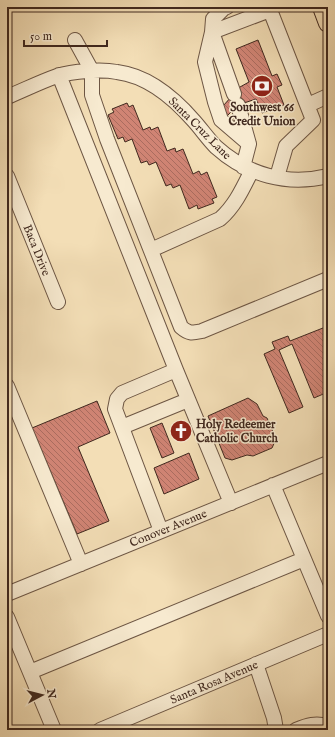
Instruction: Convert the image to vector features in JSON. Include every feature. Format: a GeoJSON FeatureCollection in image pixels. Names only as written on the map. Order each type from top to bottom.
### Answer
{"type":"FeatureCollection","features":[{"type":"Feature","properties":{"kind":"main road"},"geometry":{"type":"LineString","coordinates":[[322,7],[328,23]]}},
{"type":"Feature","properties":{"kind":"street"},"geometry":{"type":"LineString","coordinates":[[227,7],[213,19],[212,32],[205,62],[221,120],[250,144]]}},
{"type":"Feature","properties":{"kind":"street"},"geometry":{"type":"LineString","coordinates":[[212,32],[269,8],[314,120],[286,146],[277,177]]}},
{"type":"Feature","properties":{"kind":"street"},"geometry":{"type":"LineString","coordinates":[[151,250],[220,219],[234,204],[245,184],[250,144],[212,32]]}},
{"type":"Feature","properties":{"kind":"street"},"geometry":{"type":"LineString","coordinates":[[75,40],[92,71],[92,95],[181,327],[187,332],[195,333],[202,331],[328,280]]}},
{"type":"Feature","properties":{"kind":"street","name":"Santa Cruz Lane"},"geometry":{"type":"LineString","coordinates":[[7,97],[59,75],[102,70],[132,75],[159,89],[171,98],[183,109],[215,146],[247,169],[261,174],[291,180],[328,176]]}},
{"type":"Feature","properties":{"kind":"street"},"geometry":{"type":"LineString","coordinates":[[59,75],[230,502]]}},
{"type":"Feature","properties":{"kind":"street"},"geometry":{"type":"LineString","coordinates":[[308,105],[328,96]]}},
{"type":"Feature","properties":{"kind":"street","name":"Baca Drive"},"geometry":{"type":"LineString","coordinates":[[7,176],[58,302]]}},
{"type":"Feature","properties":{"kind":"street"},"geometry":{"type":"LineString","coordinates":[[161,531],[115,409],[117,399],[122,393],[176,370]]}},
{"type":"Feature","properties":{"kind":"street"},"geometry":{"type":"LineString","coordinates":[[7,386],[81,564]]}},
{"type":"Feature","properties":{"kind":"street"},"geometry":{"type":"LineString","coordinates":[[122,427],[188,400]]}},
{"type":"Feature","properties":{"kind":"street","name":"Conover Avenue"},"geometry":{"type":"LineString","coordinates":[[8,590],[81,564],[328,462]]}},
{"type":"Feature","properties":{"kind":"street"},"geometry":{"type":"LineString","coordinates":[[273,485],[328,616]]}},
{"type":"Feature","properties":{"kind":"street"},"geometry":{"type":"LineString","coordinates":[[30,672],[304,559]]}},
{"type":"Feature","properties":{"kind":"street"},"geometry":{"type":"LineString","coordinates":[[7,617],[54,730]]}},
{"type":"Feature","properties":{"kind":"street","name":"Santa Rosa Avenue"},"geometry":{"type":"LineString","coordinates":[[100,730],[328,634]]}},
{"type":"Feature","properties":{"kind":"street"},"geometry":{"type":"LineString","coordinates":[[256,664],[274,718],[276,730]]}},
{"type":"Feature","properties":{"kind":"street"},"geometry":{"type":"LineString","coordinates":[[296,730],[307,725],[319,724],[328,726]]}},
{"type":"Feature","properties":{"kind":"building"},"geometry":{"type":"Polygon","coordinates":[[[258,40],[272,76],[277,74],[282,85],[277,87],[284,105],[262,113],[256,99],[238,105],[227,116],[223,106],[240,87],[249,82],[236,49],[258,40]]]}},
{"type":"Feature","properties":{"kind":"building"},"geometry":{"type":"Polygon","coordinates":[[[127,103],[129,107],[133,105],[143,130],[150,127],[151,130],[158,127],[167,151],[175,148],[176,152],[183,149],[193,174],[199,171],[201,175],[207,172],[217,197],[212,199],[214,203],[198,209],[197,205],[189,209],[180,185],[173,188],[171,184],[166,186],[156,162],[149,165],[147,161],[141,163],[132,139],[125,142],[123,137],[118,139],[108,115],[114,112],[112,109],[127,103]]]}},
{"type":"Feature","properties":{"kind":"building"},"geometry":{"type":"Polygon","coordinates":[[[328,326],[328,392],[314,398],[292,344],[279,350],[303,407],[289,413],[264,354],[275,349],[272,342],[288,336],[290,341],[328,326]]]}},
{"type":"Feature","properties":{"kind":"building"},"geometry":{"type":"Polygon","coordinates":[[[248,398],[257,404],[263,416],[267,418],[276,439],[272,448],[253,456],[247,455],[232,460],[225,458],[208,416],[248,398]]]}},
{"type":"Feature","properties":{"kind":"building"},"geometry":{"type":"Polygon","coordinates":[[[97,401],[110,433],[78,447],[109,521],[77,534],[32,428],[97,401]]]}},
{"type":"Feature","properties":{"kind":"building"},"geometry":{"type":"Polygon","coordinates":[[[162,423],[174,453],[162,458],[150,428],[162,423]]]}},
{"type":"Feature","properties":{"kind":"building"},"geometry":{"type":"Polygon","coordinates":[[[189,453],[199,479],[164,494],[154,468],[189,453]]]}},
{"type":"Feature","properties":{"kind":"place","name":"Southwest 66 Credit Union"},"geometry":{"type":"Point","coordinates":[262,86]}},
{"type":"Feature","properties":{"kind":"place","name":"Holy Redeemer Catholic Church"},"geometry":{"type":"Point","coordinates":[181,431]}}]}
